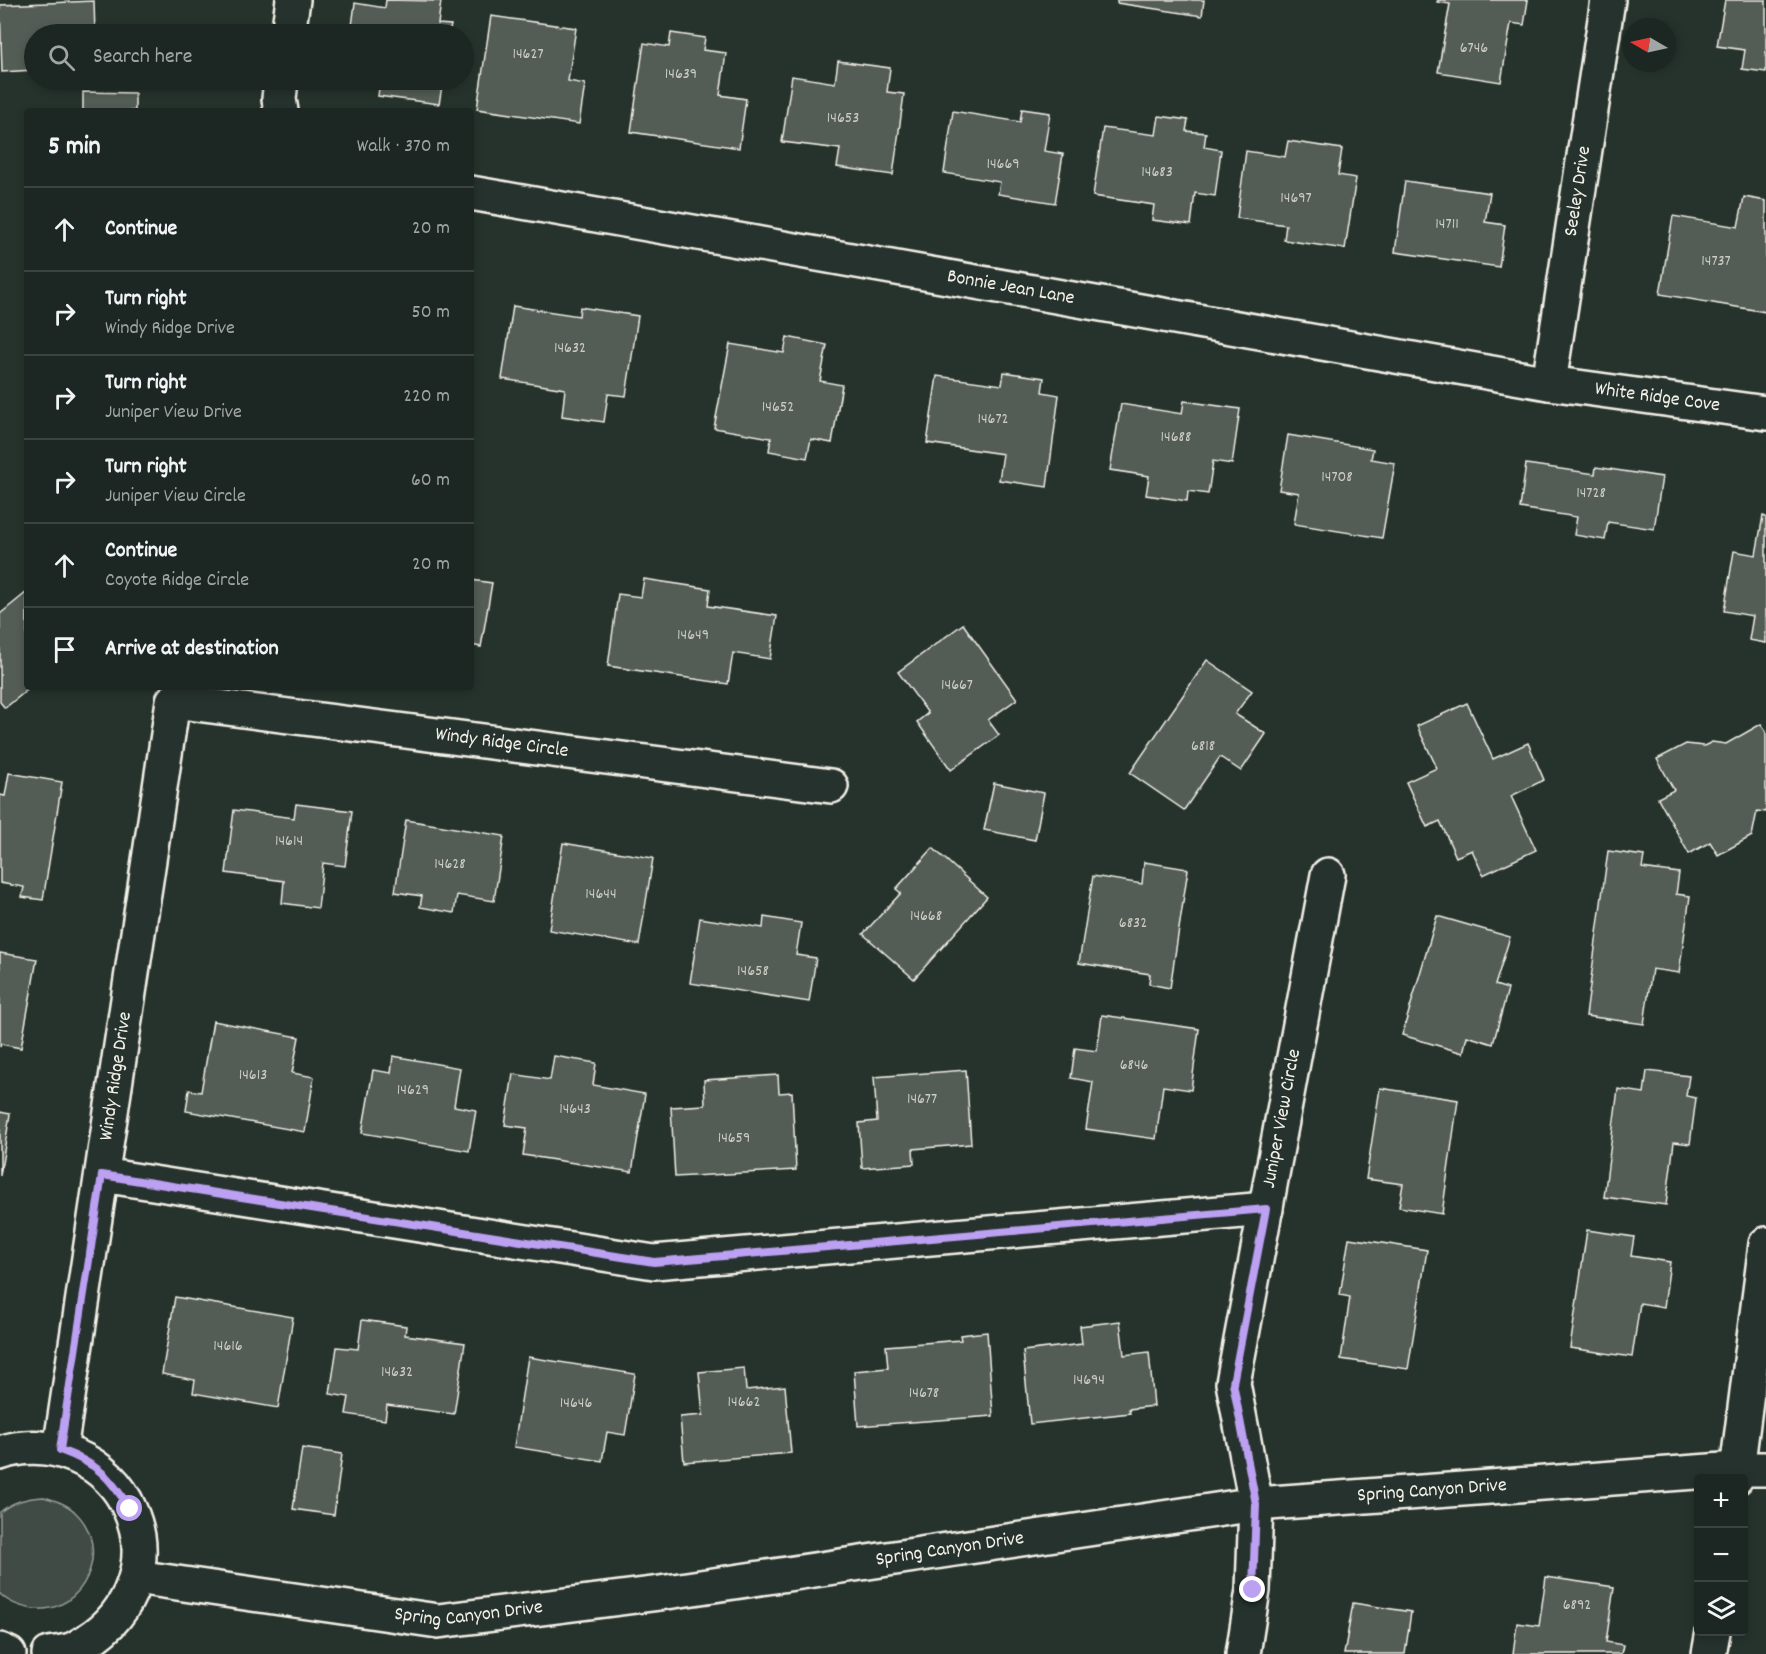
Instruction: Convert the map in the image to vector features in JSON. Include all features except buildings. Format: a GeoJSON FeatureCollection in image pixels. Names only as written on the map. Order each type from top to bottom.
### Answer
{"type":"FeatureCollection","features":[{"type":"Feature","properties":{"kind":"street"},"geometry":{"type":"LineString","coordinates":[[289,24],[292,0]]}},
{"type":"Feature","properties":{"kind":"street","name":"Seeley Drive"},"geometry":{"type":"LineString","coordinates":[[1549,383],[1608,0]]}},
{"type":"Feature","properties":{"kind":"street"},"geometry":{"type":"LineString","coordinates":[[280,90],[280,108]]}},
{"type":"Feature","properties":{"kind":"street","name":"Bonnie Jean Lane"},"geometry":{"type":"LineString","coordinates":[[474,194],[1549,383]]}},
{"type":"Feature","properties":{"kind":"street","name":"White Ridge Cove"},"geometry":{"type":"LineString","coordinates":[[1549,383],[1766,413]]}},
{"type":"Feature","properties":{"kind":"street","name":"Windy Ridge Circle"},"geometry":{"type":"LineString","coordinates":[[173,701],[831,786]]}},
{"type":"Feature","properties":{"kind":"street","name":"Windy Ridge Drive"},"geometry":{"type":"LineString","coordinates":[[60,1450],[173,701]]}},
{"type":"Feature","properties":{"kind":"street","name":"Juniper View Circle"},"geometry":{"type":"LineString","coordinates":[[1243,1654],[1253,1590],[1256,1504],[1233,1383],[1328,875]]}},
{"type":"Feature","properties":{"kind":"street"},"geometry":{"type":"LineString","coordinates":[[102,1175],[654,1262],[1266,1209]]}},
{"type":"Feature","properties":{"kind":"street"},"geometry":{"type":"LineString","coordinates":[[1746,1472],[1766,1244]]}},
{"type":"Feature","properties":{"kind":"street"},"geometry":{"type":"LineString","coordinates":[[0,1453],[37,1447],[60,1450],[83,1459],[111,1481],[130,1509],[139,1542],[136,1577],[126,1603],[104,1631],[73,1650],[49,1654]]}},
{"type":"Feature","properties":{"kind":"street","name":"Spring Canyon Drive"},"geometry":{"type":"LineString","coordinates":[[136,1577],[438,1621],[660,1593],[1256,1504],[1746,1472]]}},
{"type":"Feature","properties":{"kind":"street"},"geometry":{"type":"LineString","coordinates":[[1709,1654],[1712,1636]]}},
{"type":"Feature","properties":{"kind":"street"},"geometry":{"type":"LineString","coordinates":[[0,1650],[9,1654]]}},
{"type":"Feature","properties":{"kind":"shaded area"},"geometry":{"type":"Polygon","coordinates":[[[44,1497],[73,1510],[87,1527],[92,1543],[92,1560],[88,1576],[79,1590],[67,1601],[51,1608],[33,1609],[15,1604],[0,1594],[0,1512],[20,1501],[44,1497]]]}},
{"type":"Feature","properties":{"kind":"route"},"geometry":{"type":"LineString","coordinates":[[130,1509],[111,1481],[83,1459],[60,1450],[102,1175],[654,1262],[1266,1209],[1233,1383],[1256,1504],[1253,1590]]}}]}
